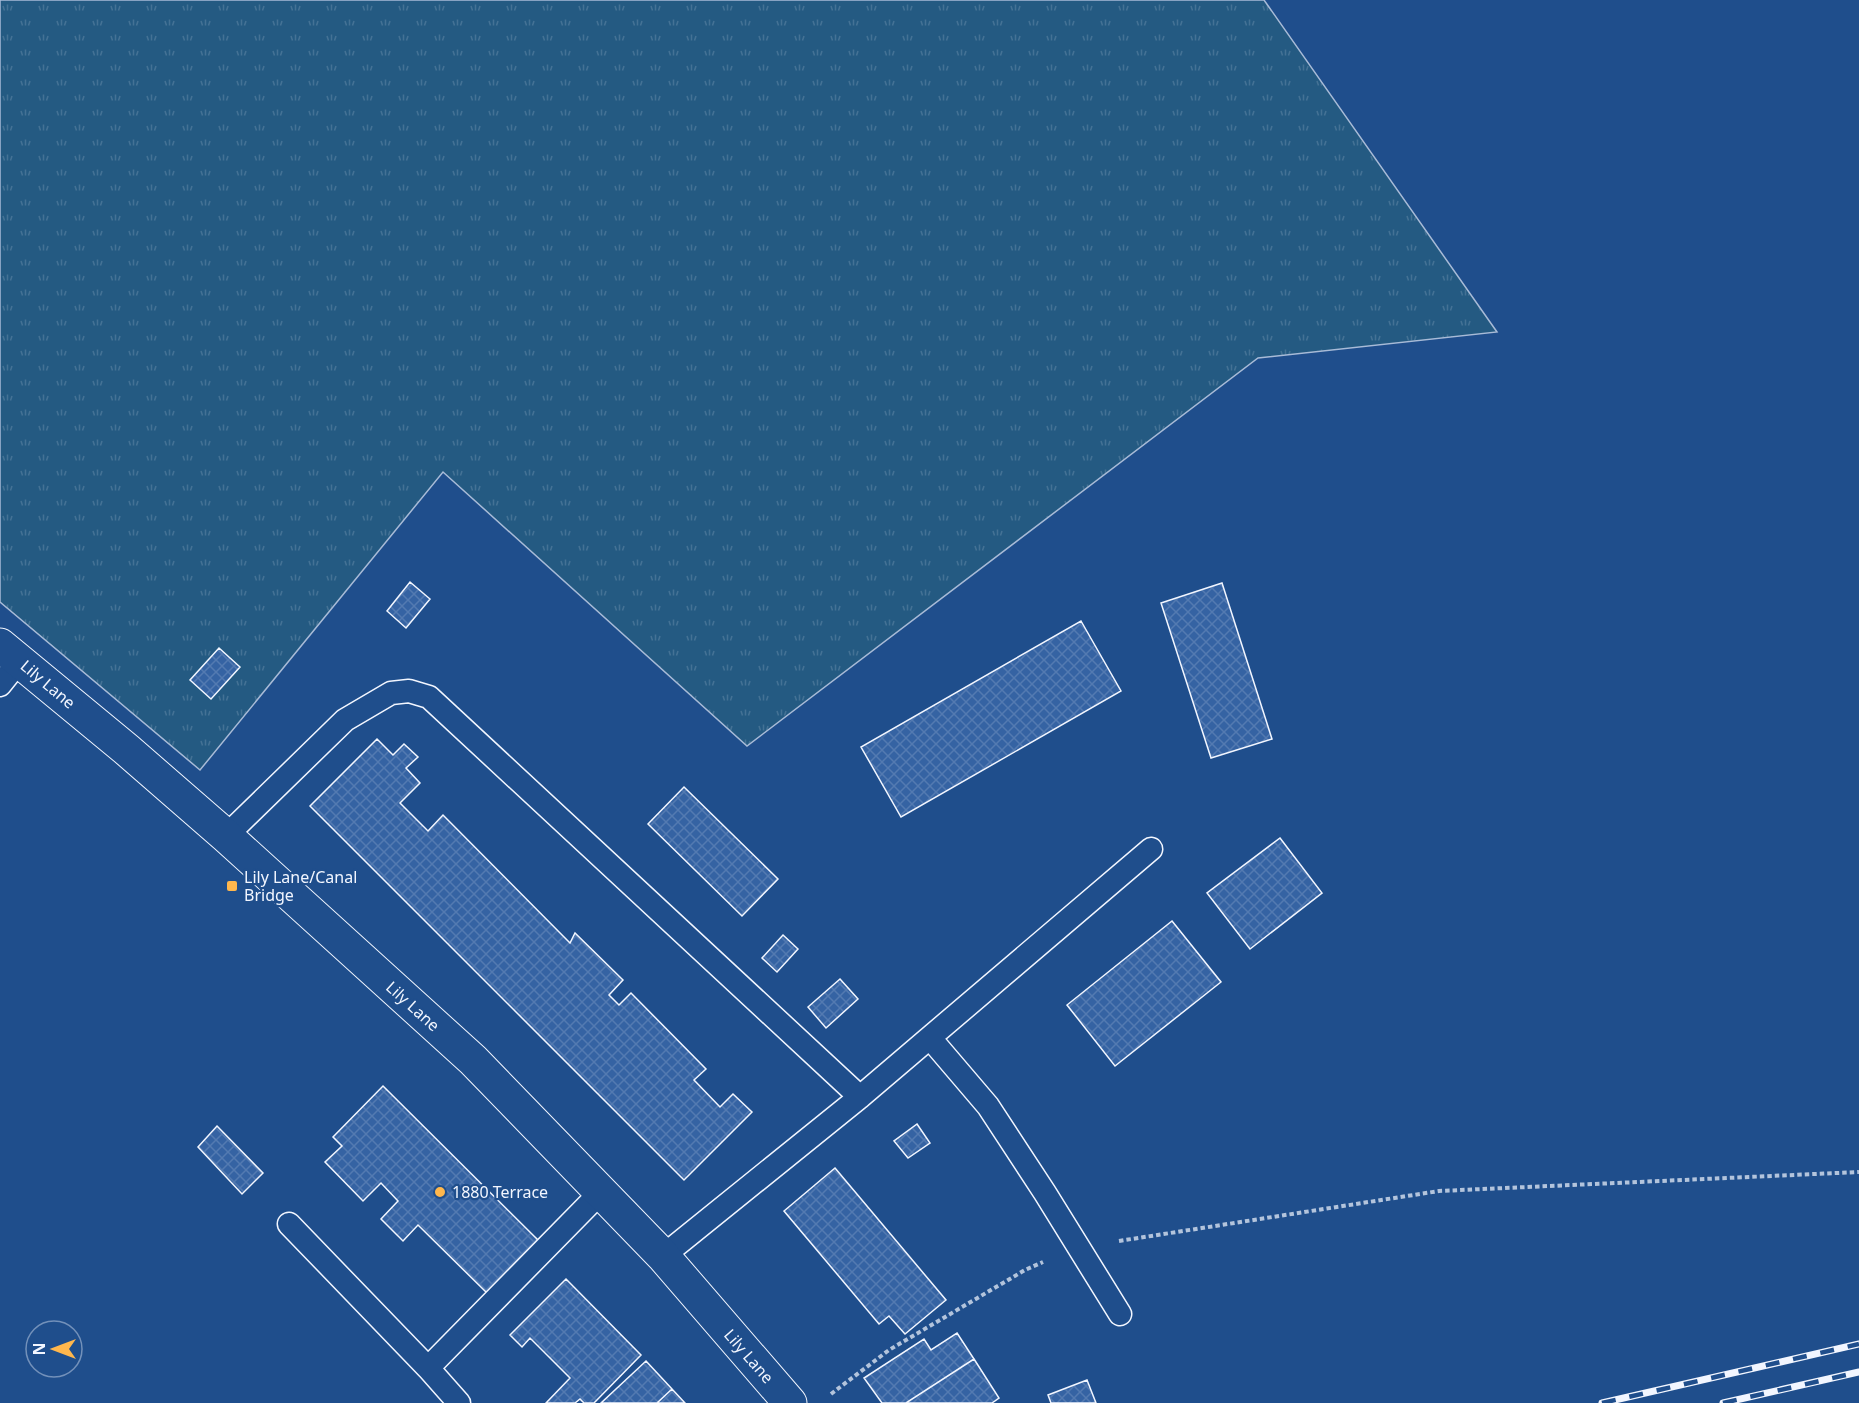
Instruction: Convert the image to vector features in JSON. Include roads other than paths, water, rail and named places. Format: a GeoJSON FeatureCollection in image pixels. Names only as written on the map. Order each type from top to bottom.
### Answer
{"type":"FeatureCollection","features":[{"type":"Feature","properties":{"kind":"main road","name":"Lily Lane"},"geometry":{"type":"LineString","coordinates":[[6,663],[226,836],[473,1060],[663,1257],[790,1403]]}},
{"type":"Feature","properties":{"kind":"lane"},"geometry":{"type":"LineString","coordinates":[[226,836],[345,720],[391,693],[409,691],[429,697],[860,1097]]}},
{"type":"Feature","properties":{"kind":"lane"},"geometry":{"type":"LineString","coordinates":[[663,1257],[860,1097],[1151,849]]}},
{"type":"Feature","properties":{"kind":"lane"},"geometry":{"type":"LineString","coordinates":[[930,1038],[988,1106],[1120,1314]]}},
{"type":"Feature","properties":{"kind":"lane"},"geometry":{"type":"LineString","coordinates":[[428,1368],[601,1192]]}},
{"type":"Feature","properties":{"kind":"lane"},"geometry":{"type":"LineString","coordinates":[[289,1224],[459,1403]]}},
{"type":"Feature","properties":{"kind":"railway"},"geometry":{"type":"LineString","coordinates":[[1602,1403],[1859,1344]]}},
{"type":"Feature","properties":{"kind":"railway"},"geometry":{"type":"LineString","coordinates":[[1723,1403],[1859,1372]]}},
{"type":"Feature","properties":{"kind":"place","name":"Lily Lane/Canal Bridge"},"geometry":{"type":"Point","coordinates":[232,886]}},
{"type":"Feature","properties":{"kind":"place","name":"1880 Terrace"},"geometry":{"type":"Point","coordinates":[440,1192]}}]}
